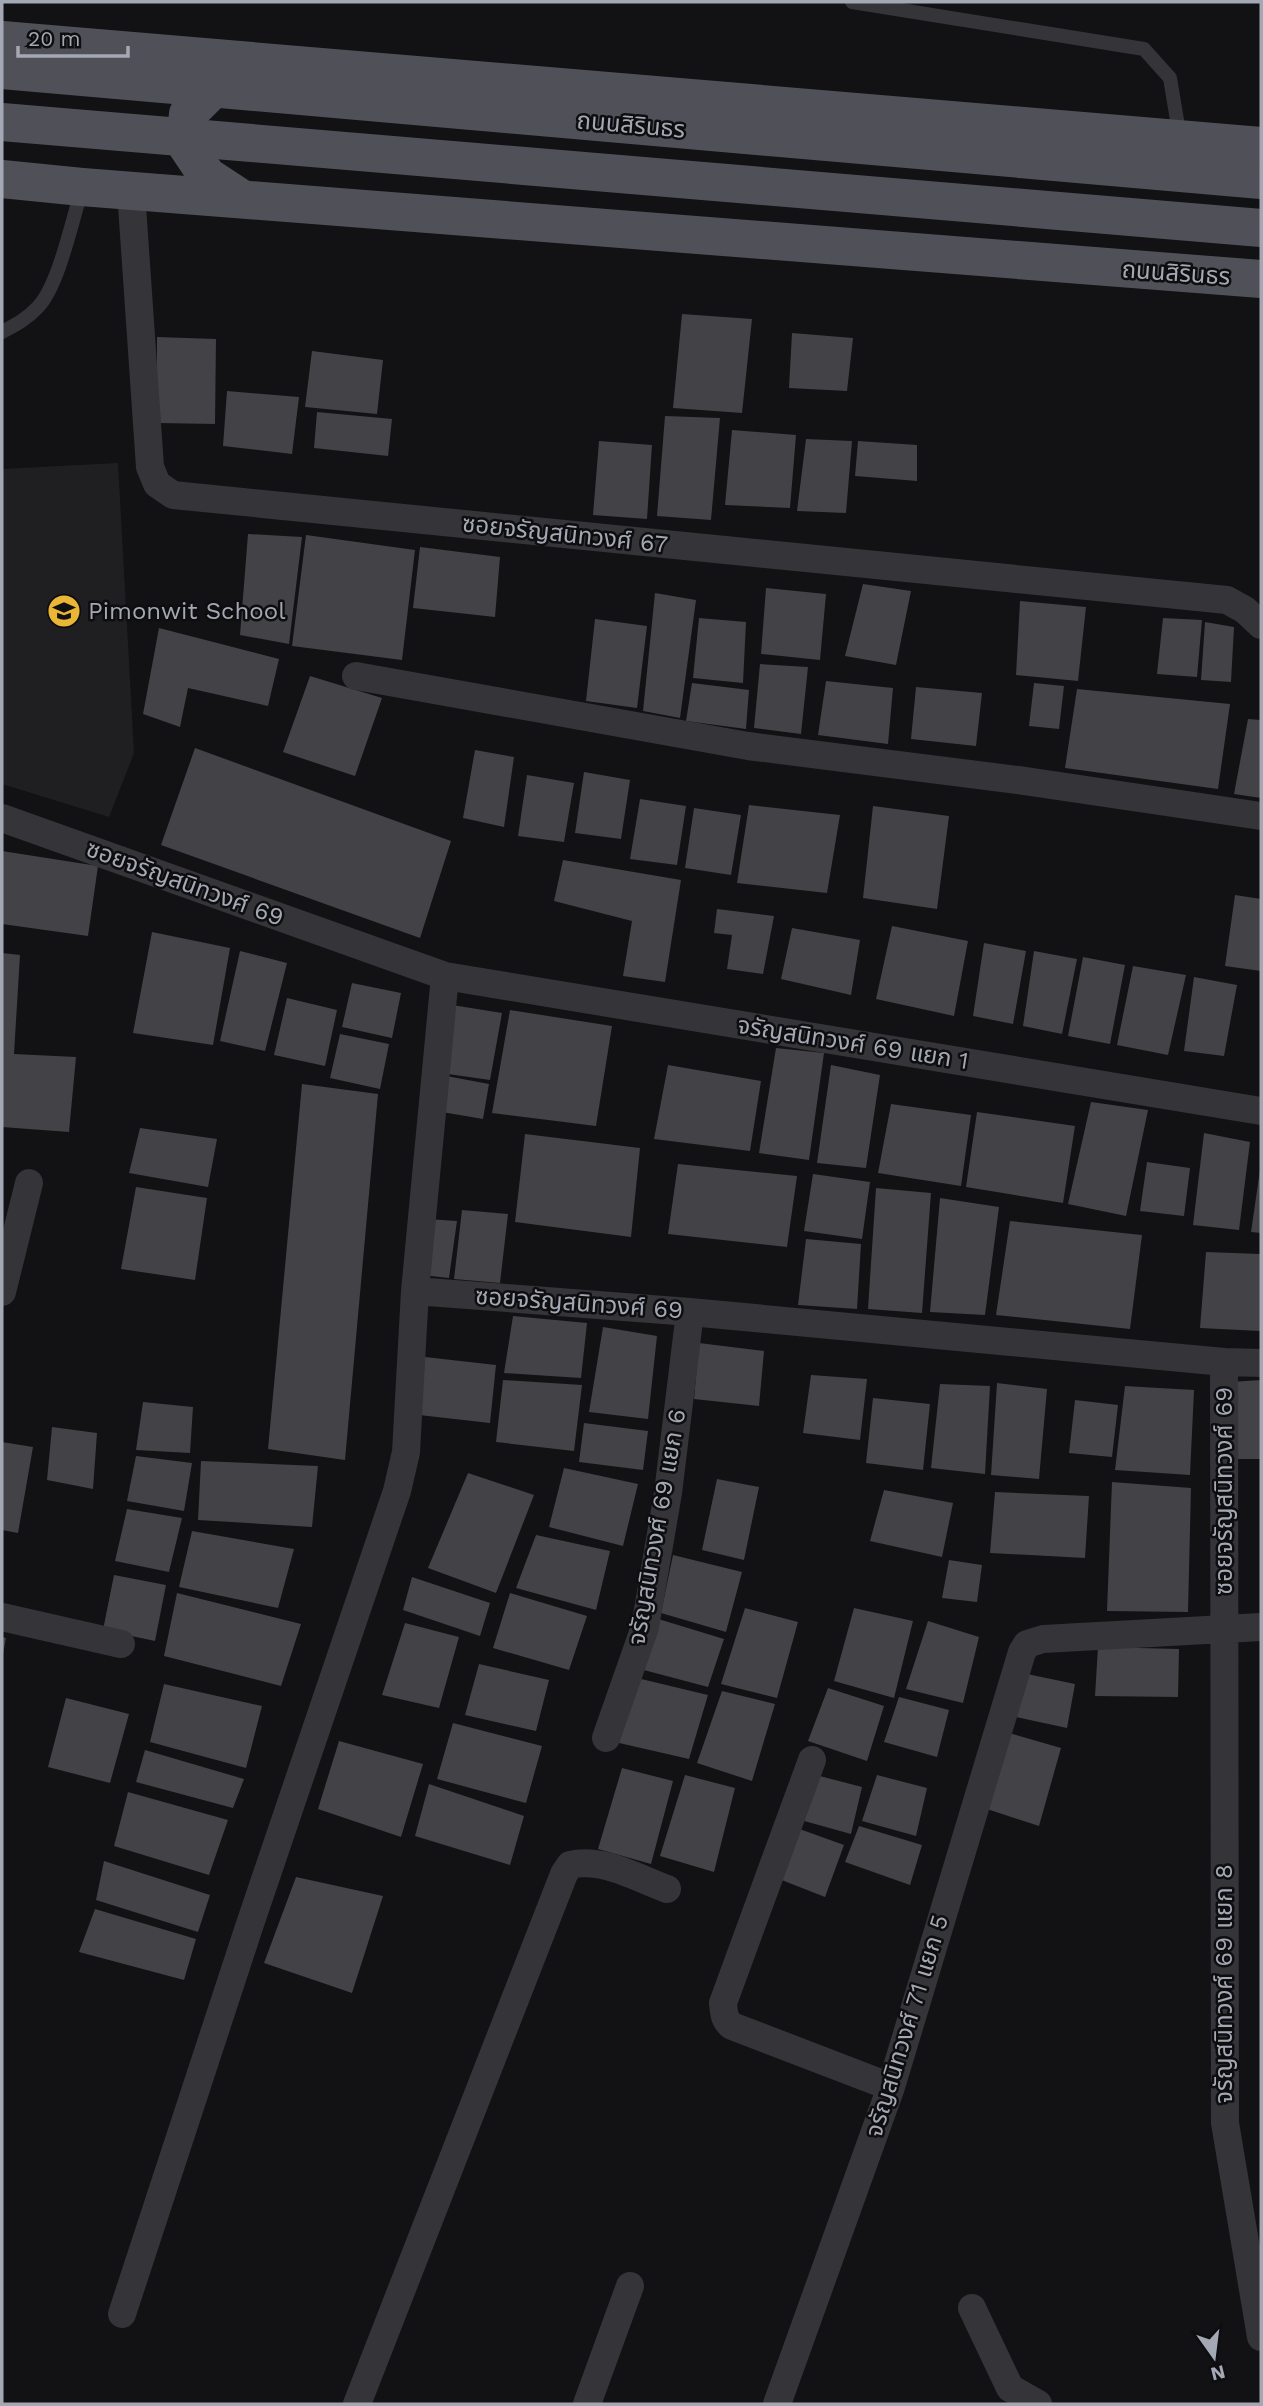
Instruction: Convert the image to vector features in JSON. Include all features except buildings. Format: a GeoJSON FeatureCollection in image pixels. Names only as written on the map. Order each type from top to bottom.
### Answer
{"type":"FeatureCollection","features":[{"type":"Feature","properties":{"kind":"main road","name":"ถนนสิรินธร"},"geometry":{"type":"LineString","coordinates":[[2,40],[1261,146]]}},
{"type":"Feature","properties":{"kind":"main road"},"geometry":{"type":"LineString","coordinates":[[242,200],[207,176],[186,143],[188,114],[210,92],[276,63]]}},
{"type":"Feature","properties":{"kind":"main road","name":"ถนนสิรินธร"},"geometry":{"type":"LineString","coordinates":[[2,70],[1261,180]]}},
{"type":"Feature","properties":{"kind":"main road","name":"ถนนสิรินธร"},"geometry":{"type":"LineString","coordinates":[[2,122],[1261,228]]}},
{"type":"Feature","properties":{"kind":"main road","name":"ถนนสิรินธร"},"geometry":{"type":"LineString","coordinates":[[2,179],[1261,279]]}},
{"type":"Feature","properties":{"kind":"street","name":"ซอยจรัญสนิทวงศ์ 67"},"geometry":{"type":"LineString","coordinates":[[131,191],[150,467],[158,484],[173,495],[1227,600],[1245,610],[1261,625]]}},
{"type":"Feature","properties":{"kind":"street"},"geometry":{"type":"LineString","coordinates":[[355,676],[748,746],[1018,780],[1261,816]]}},
{"type":"Feature","properties":{"kind":"street","name":"ซอยจรัญสนิทวงศ์ 69"},"geometry":{"type":"LineString","coordinates":[[2,818],[445,976]]}},
{"type":"Feature","properties":{"kind":"street"},"geometry":{"type":"LineString","coordinates":[[122,2315],[397,1491],[406,1452],[415,1291],[445,976]]}},
{"type":"Feature","properties":{"kind":"street","name":"จรัญสนิทวงศ์ 69 แยก 1"},"geometry":{"type":"LineString","coordinates":[[445,976],[1261,1111]]}},
{"type":"Feature","properties":{"kind":"street"},"geometry":{"type":"LineString","coordinates":[[2,1292],[29,1183]]}},
{"type":"Feature","properties":{"kind":"street","name":"ซอยจรัญสนิทวงศ์ 69"},"geometry":{"type":"LineString","coordinates":[[415,1291],[690,1312],[1224,1362],[1224,1628],[1261,1627]]}},
{"type":"Feature","properties":{"kind":"street","name":"จรัญสนิทวงศ์ 69 แยก 6"},"geometry":{"type":"LineString","coordinates":[[606,1738],[645,1627],[668,1493],[690,1312]]}},
{"type":"Feature","properties":{"kind":"street"},"geometry":{"type":"LineString","coordinates":[[1224,1362],[1261,1363]]}},
{"type":"Feature","properties":{"kind":"street"},"geometry":{"type":"LineString","coordinates":[[2,1617],[121,1644]]}},
{"type":"Feature","properties":{"kind":"street","name":"จรัญสนิทวงศ์ 71 แยก 5"},"geometry":{"type":"LineString","coordinates":[[777,2404],[891,2087],[1018,1664],[1027,1644],[1043,1639],[1224,1628]]}},
{"type":"Feature","properties":{"kind":"street","name":"จรัญสนิทวงศ์ 69 แยก 8"},"geometry":{"type":"LineString","coordinates":[[1224,1628],[1224,2123],[1261,2337]]}},
{"type":"Feature","properties":{"kind":"street"},"geometry":{"type":"LineString","coordinates":[[812,1760],[723,2003],[726,2022],[891,2087]]}},
{"type":"Feature","properties":{"kind":"street"},"geometry":{"type":"LineString","coordinates":[[357,2404],[564,1874],[570,1865],[596,1863],[667,1889]]}},
{"type":"Feature","properties":{"kind":"street"},"geometry":{"type":"LineString","coordinates":[[587,2404],[629,2286]]}},
{"type":"Feature","properties":{"kind":"street"},"geometry":{"type":"LineString","coordinates":[[972,2308],[1010,2388],[1038,2404]]}},
{"type":"Feature","properties":{"kind":"lane"},"geometry":{"type":"LineString","coordinates":[[852,2],[1144,49],[1170,78],[1180,139]]}},
{"type":"Feature","properties":{"kind":"lane"},"geometry":{"type":"LineString","coordinates":[[2,332],[22,322],[40,306],[55,277],[82,187]]}},
{"type":"Feature","properties":{"kind":"shaded area","name":"Pimonwit School"},"geometry":{"type":"Polygon","coordinates":[[[118,463],[134,753],[109,817],[2,784],[2,469],[118,463]]]}},
{"type":"Feature","properties":{"kind":"place","name":"Pimonwit School"},"geometry":{"type":"Point","coordinates":[64,611]}}]}
